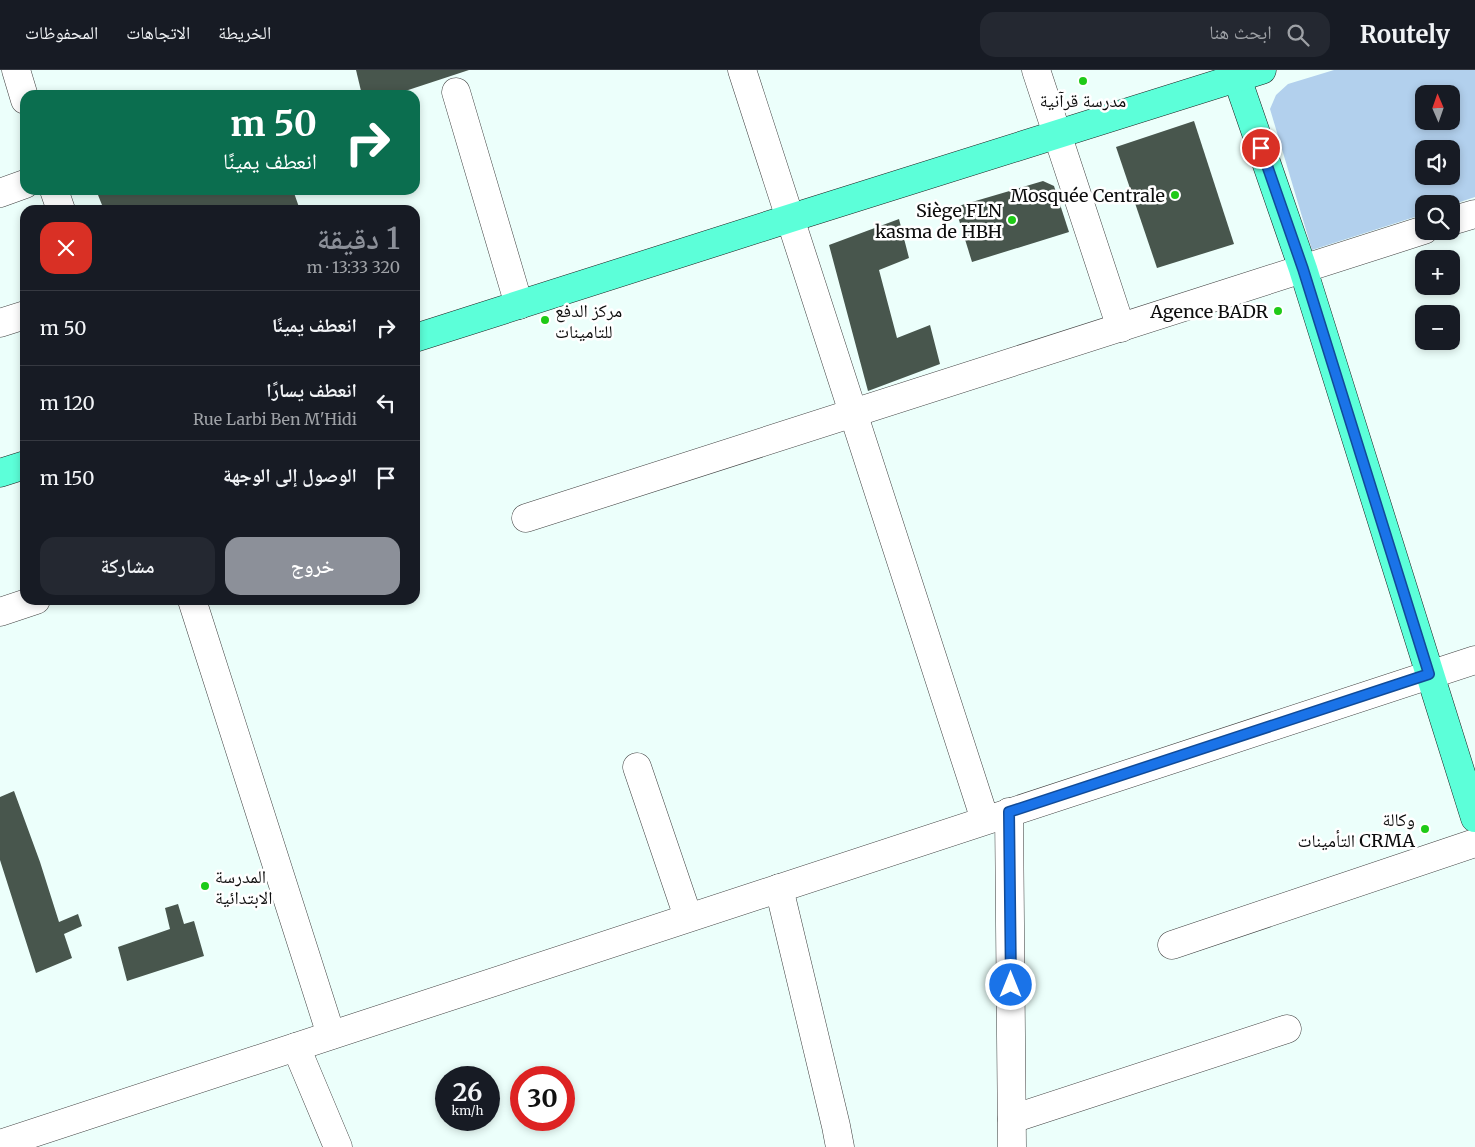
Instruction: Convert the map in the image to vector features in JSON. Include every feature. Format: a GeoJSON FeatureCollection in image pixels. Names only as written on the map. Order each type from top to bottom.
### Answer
{"type":"FeatureCollection","features":[{"type":"Feature","properties":{"kind":"main road"},"geometry":{"type":"LineString","coordinates":[[420,336],[1250,74],[1303,269],[1475,818]]}},
{"type":"Feature","properties":{"kind":"main road"},"geometry":{"type":"LineString","coordinates":[[0,473],[20,467]]}},
{"type":"Feature","properties":{"kind":"street"},"geometry":{"type":"LineString","coordinates":[[16,70],[22,90]]}},
{"type":"Feature","properties":{"kind":"street"},"geometry":{"type":"LineString","coordinates":[[742,70],[854,414],[997,816],[1012,1147]]}},
{"type":"Feature","properties":{"kind":"street"},"geometry":{"type":"LineString","coordinates":[[1036,70],[1121,328]]}},
{"type":"Feature","properties":{"kind":"street"},"geometry":{"type":"LineString","coordinates":[[456,92],[519,305]]}},
{"type":"Feature","properties":{"kind":"street"},"geometry":{"type":"LineString","coordinates":[[0,193],[20,186]]}},
{"type":"Feature","properties":{"kind":"street"},"geometry":{"type":"LineString","coordinates":[[1460,218],[1475,214]]}},
{"type":"Feature","properties":{"kind":"street"},"geometry":{"type":"LineString","coordinates":[[526,518],[1415,233]]}},
{"type":"Feature","properties":{"kind":"street"},"geometry":{"type":"LineString","coordinates":[[0,323],[20,317]]}},
{"type":"Feature","properties":{"kind":"street"},"geometry":{"type":"LineString","coordinates":[[0,612],[21,605]]}},
{"type":"Feature","properties":{"kind":"street"},"geometry":{"type":"LineString","coordinates":[[194,605],[331,1035]]}},
{"type":"Feature","properties":{"kind":"street"},"geometry":{"type":"LineString","coordinates":[[0,1144],[1475,660]]}},
{"type":"Feature","properties":{"kind":"street"},"geometry":{"type":"LineString","coordinates":[[636,767],[688,917]]}},
{"type":"Feature","properties":{"kind":"street"},"geometry":{"type":"LineString","coordinates":[[1172,945],[1475,844]]}},
{"type":"Feature","properties":{"kind":"street"},"geometry":{"type":"LineString","coordinates":[[779,888],[840,1147]]}},
{"type":"Feature","properties":{"kind":"street"},"geometry":{"type":"LineString","coordinates":[[1012,1119],[1287,1029]]}},
{"type":"Feature","properties":{"kind":"street"},"geometry":{"type":"LineString","coordinates":[[296,1047],[338,1147]]}},
{"type":"Feature","properties":{"kind":"shaded area"},"geometry":{"type":"Polygon","coordinates":[[[1334,70],[1475,70],[1475,197],[1460,202],[1460,195],[1415,195],[1415,217],[1312,250],[1270,109],[1276,95],[1288,84],[1334,70]]]}},
{"type":"Feature","properties":{"kind":"building"},"geometry":{"type":"Polygon","coordinates":[[[356,70],[469,70],[408,90],[361,90],[356,70]]]}},
{"type":"Feature","properties":{"kind":"building","name":"Mosquée Centrale"},"geometry":{"type":"Polygon","coordinates":[[[1194,121],[1234,244],[1157,268],[1116,147],[1194,121]]]}},
{"type":"Feature","properties":{"kind":"building","name":"Siège FLN kasma de HBH"},"geometry":{"type":"Polygon","coordinates":[[[1043,181],[1054,186],[1069,232],[972,262],[955,207],[1043,181]]]}},
{"type":"Feature","properties":{"kind":"building"},"geometry":{"type":"Polygon","coordinates":[[[98,195],[295,195],[298,205],[102,205],[98,195]]]}},
{"type":"Feature","properties":{"kind":"building"},"geometry":{"type":"Polygon","coordinates":[[[899,219],[909,258],[879,270],[897,338],[930,325],[940,364],[868,391],[829,245],[899,219]]]}},
{"type":"Feature","properties":{"kind":"building"},"geometry":{"type":"Polygon","coordinates":[[[14,791],[40,862],[59,922],[78,914],[82,926],[64,934],[72,958],[36,973],[0,860],[0,797],[14,791]]]}},
{"type":"Feature","properties":{"kind":"building"},"geometry":{"type":"Polygon","coordinates":[[[178,904],[184,924],[194,921],[204,956],[127,981],[118,947],[170,929],[165,908],[178,904]]]}},
{"type":"Feature","properties":{"kind":"place","name":"مدرسة قرآنية"},"geometry":{"type":"Point","coordinates":[1083,81]}},
{"type":"Feature","properties":{"kind":"place","name":"Mosquée Centrale"},"geometry":{"type":"Point","coordinates":[1175,195]}},
{"type":"Feature","properties":{"kind":"place","name":"Siège FLN kasma de HBH"},"geometry":{"type":"Point","coordinates":[1012,220]}},
{"type":"Feature","properties":{"kind":"place","name":"Agence BADR"},"geometry":{"type":"Point","coordinates":[1278,311]}},
{"type":"Feature","properties":{"kind":"place","name":"مركز الدفع للتامينات"},"geometry":{"type":"Point","coordinates":[545,320]}},
{"type":"Feature","properties":{"kind":"place","name":"وكالة التأمينات CRMA"},"geometry":{"type":"Point","coordinates":[1425,829]}},
{"type":"Feature","properties":{"kind":"place","name":"المدرسة الابتدائية"},"geometry":{"type":"Point","coordinates":[205,886]}},
{"type":"Feature","properties":{"kind":"route"},"geometry":{"type":"LineString","coordinates":[[1011,985],[1009,812],[1429,674],[1303,269],[1261,148]]}}]}
